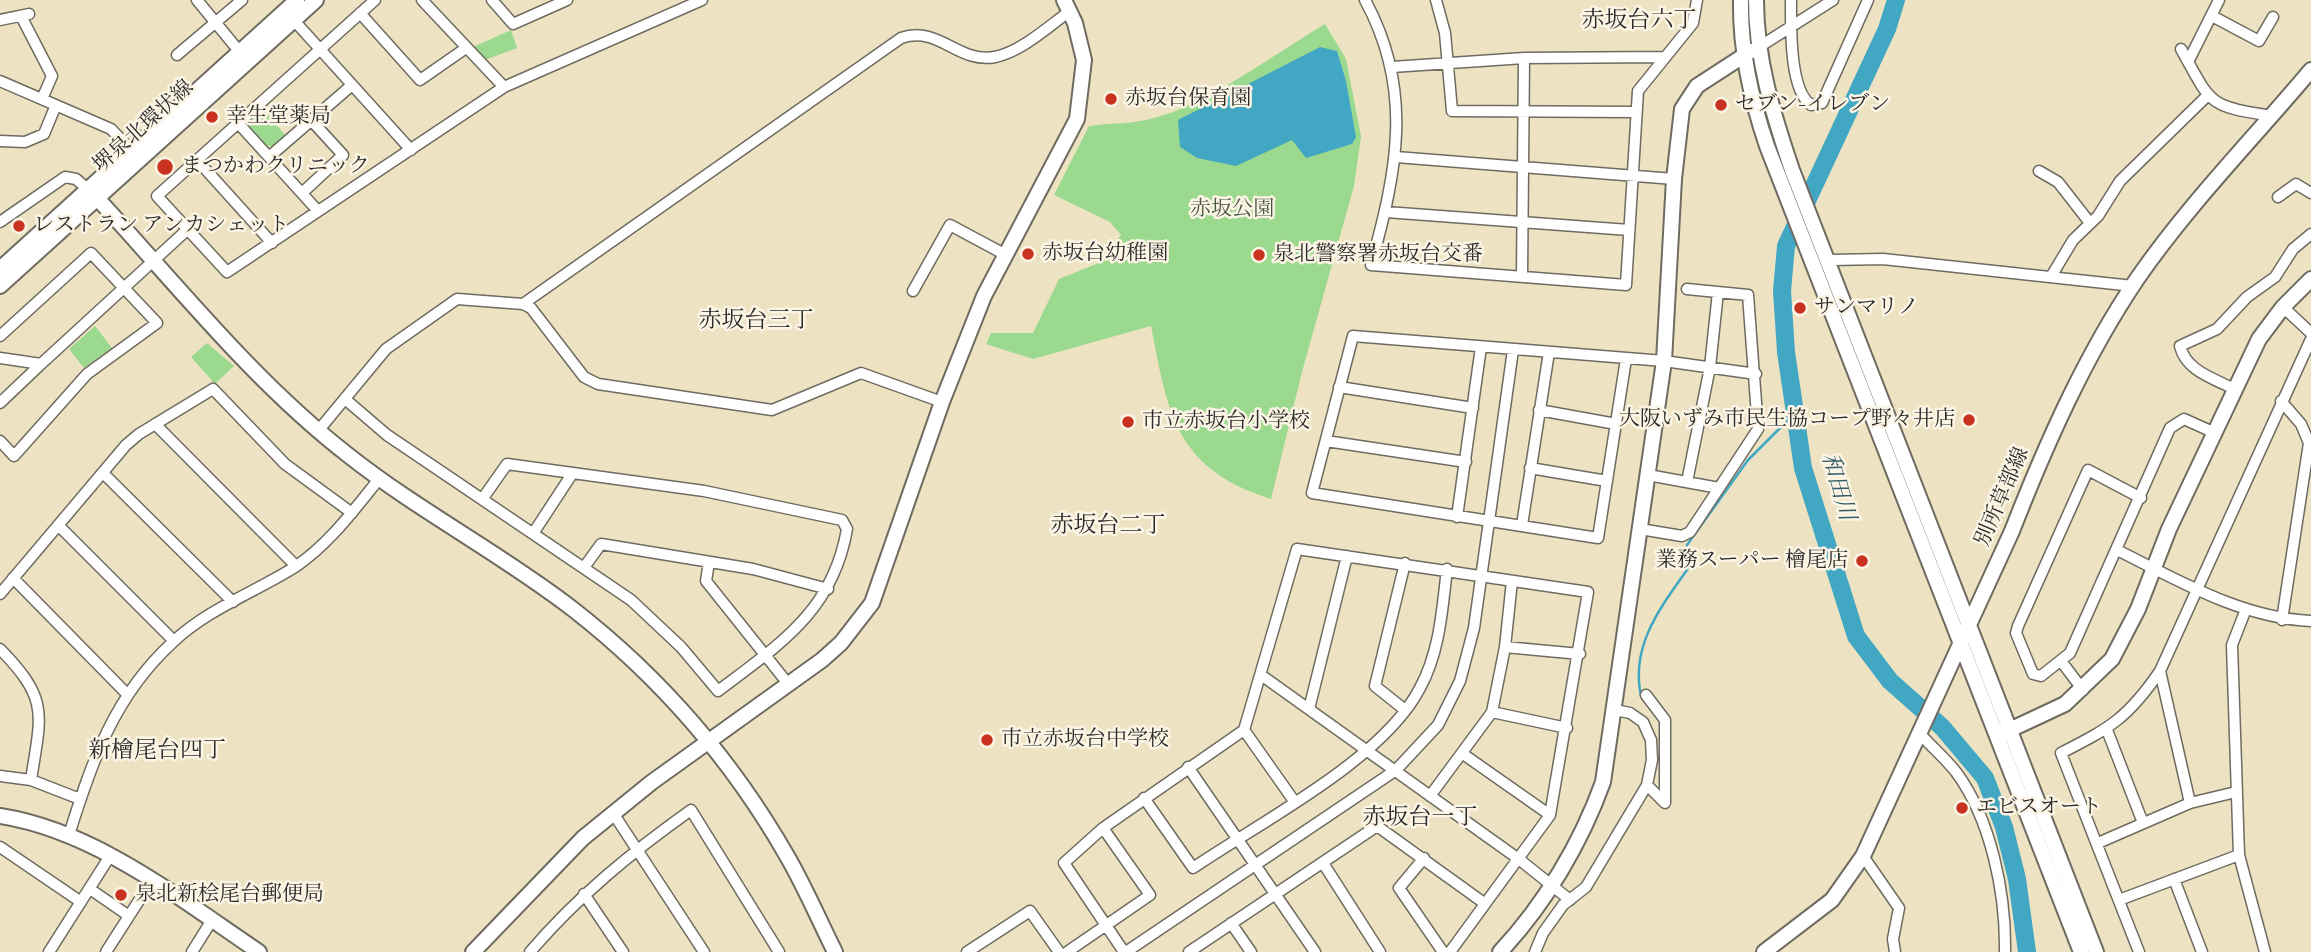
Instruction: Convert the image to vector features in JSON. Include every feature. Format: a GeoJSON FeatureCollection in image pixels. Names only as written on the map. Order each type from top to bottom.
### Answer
{"type":"FeatureCollection","features":[{"type":"Feature","properties":{"kind":"street"},"geometry":{"type":"LineString","coordinates":[[197,0],[239,51]]}},
{"type":"Feature","properties":{"kind":"street"},"geometry":{"type":"LineString","coordinates":[[177,55],[242,0]]}},
{"type":"Feature","properties":{"kind":"street","name":"堺泉北環状線"},"geometry":{"type":"LineString","coordinates":[[0,269],[92,194],[131,150],[239,51],[292,10],[316,0]]}},
{"type":"Feature","properties":{"kind":"street"},"geometry":{"type":"LineString","coordinates":[[375,0],[157,196],[227,272],[504,87],[683,4],[702,0]]}},
{"type":"Feature","properties":{"kind":"street"},"geometry":{"type":"LineString","coordinates":[[422,0],[504,87]]}},
{"type":"Feature","properties":{"kind":"street"},"geometry":{"type":"LineString","coordinates":[[492,0],[513,24],[564,1]]}},
{"type":"Feature","properties":{"kind":"street"},"geometry":{"type":"LineString","coordinates":[[1365,0],[1392,67],[1397,109],[1396,157],[1386,212],[1371,265],[1626,285],[1634,112],[1638,91],[1693,23],[1697,0]]}},
{"type":"Feature","properties":{"kind":"street"},"geometry":{"type":"LineString","coordinates":[[1436,0],[1441,9],[1449,63],[1452,111],[1634,112]]}},
{"type":"Feature","properties":{"kind":"street"},"geometry":{"type":"LineString","coordinates":[[1741,0],[1743,55],[1756,112],[1961,643],[2003,733],[2096,952]]}},
{"type":"Feature","properties":{"kind":"street"},"geometry":{"type":"LineString","coordinates":[[1756,0],[1759,47],[1771,108],[1969,625],[2003,733],[2081,952]]}},
{"type":"Feature","properties":{"kind":"street"},"geometry":{"type":"LineString","coordinates":[[1791,0],[1795,70],[1804,101],[1811,105],[1822,103],[1868,0]]}},
{"type":"Feature","properties":{"kind":"street"},"geometry":{"type":"LineString","coordinates":[[1500,952],[1581,837],[1602,782],[1615,710],[1664,361],[1674,179],[1682,109],[1697,86],[1833,0]]}},
{"type":"Feature","properties":{"kind":"street"},"geometry":{"type":"LineString","coordinates":[[2188,62],[2219,0]]}},
{"type":"Feature","properties":{"kind":"street"},"geometry":{"type":"LineString","coordinates":[[473,952],[557,862],[613,813],[789,685],[841,643],[872,603],[942,402],[984,296],[1077,119],[1084,60],[1067,6],[997,56],[969,56],[921,34],[901,38],[523,304]]}},
{"type":"Feature","properties":{"kind":"street"},"geometry":{"type":"LineString","coordinates":[[292,10],[320,50],[411,150]]}},
{"type":"Feature","properties":{"kind":"street","name":"堺泉北環状線"},"geometry":{"type":"LineString","coordinates":[[0,286],[92,194],[292,10]]}},
{"type":"Feature","properties":{"kind":"street"},"geometry":{"type":"LineString","coordinates":[[360,13],[420,80],[466,48]]}},
{"type":"Feature","properties":{"kind":"street"},"geometry":{"type":"LineString","coordinates":[[0,20],[25,15],[52,76],[42,99]]}},
{"type":"Feature","properties":{"kind":"street"},"geometry":{"type":"LineString","coordinates":[[2212,16],[2259,41],[2273,17]]}},
{"type":"Feature","properties":{"kind":"street"},"geometry":{"type":"LineString","coordinates":[[2181,49],[2207,96],[2235,110],[2273,116]]}},
{"type":"Feature","properties":{"kind":"street"},"geometry":{"type":"LineString","coordinates":[[1392,67],[1524,58],[1664,57]]}},
{"type":"Feature","properties":{"kind":"street"},"geometry":{"type":"LineString","coordinates":[[1522,276],[1524,58]]}},
{"type":"Feature","properties":{"kind":"street","name":"別所草部線"},"geometry":{"type":"LineString","coordinates":[[1764,952],[1832,900],[1863,856],[2034,476],[2084,371],[2133,286],[2172,233],[2311,70]]}},
{"type":"Feature","properties":{"kind":"street"},"geometry":{"type":"LineString","coordinates":[[0,81],[111,129],[131,150]]}},
{"type":"Feature","properties":{"kind":"street"},"geometry":{"type":"LineString","coordinates":[[269,157],[352,85]]}},
{"type":"Feature","properties":{"kind":"street"},"geometry":{"type":"LineString","coordinates":[[2052,275],[2073,240],[2098,216],[2120,181],[2207,96]]}},
{"type":"Feature","properties":{"kind":"street"},"geometry":{"type":"LineString","coordinates":[[0,141],[25,142],[44,134],[56,105]]}},
{"type":"Feature","properties":{"kind":"street"},"geometry":{"type":"LineString","coordinates":[[302,193],[343,155],[311,121]]}},
{"type":"Feature","properties":{"kind":"street"},"geometry":{"type":"LineString","coordinates":[[238,123],[318,211]]}},
{"type":"Feature","properties":{"kind":"street"},"geometry":{"type":"LineString","coordinates":[[1396,157],[1674,179]]}},
{"type":"Feature","properties":{"kind":"street"},"geometry":{"type":"LineString","coordinates":[[198,161],[271,243]]}},
{"type":"Feature","properties":{"kind":"street"},"geometry":{"type":"LineString","coordinates":[[2039,172],[2058,182],[2090,223]]}},
{"type":"Feature","properties":{"kind":"street"},"geometry":{"type":"LineString","coordinates":[[0,222],[65,177],[76,179],[251,366],[318,430],[379,479],[572,608],[644,669],[711,741],[788,856],[835,952]]}},
{"type":"Feature","properties":{"kind":"street"},"geometry":{"type":"LineString","coordinates":[[2278,197],[2296,184],[2311,193]]}},
{"type":"Feature","properties":{"kind":"street"},"geometry":{"type":"LineString","coordinates":[[1386,212],[1629,230]]}},
{"type":"Feature","properties":{"kind":"street"},"geometry":{"type":"LineString","coordinates":[[913,291],[950,225],[1006,255]]}},
{"type":"Feature","properties":{"kind":"street"},"geometry":{"type":"LineString","coordinates":[[0,403],[188,229]]}},
{"type":"Feature","properties":{"kind":"street"},"geometry":{"type":"LineString","coordinates":[[2234,389],[2183,360],[2180,346],[2217,328],[2247,297],[2274,277],[2293,249],[2311,234]]}},
{"type":"Feature","properties":{"kind":"street"},"geometry":{"type":"LineString","coordinates":[[0,336],[91,253],[157,323],[87,374],[14,456],[0,441]]}},
{"type":"Feature","properties":{"kind":"street"},"geometry":{"type":"LineString","coordinates":[[1830,260],[1883,259],[2052,275],[2133,286]]}},
{"type":"Feature","properties":{"kind":"street"},"geometry":{"type":"LineString","coordinates":[[2003,733],[2065,705],[2112,659],[2138,610],[2214,433],[2259,340],[2283,307],[2311,279]]}},
{"type":"Feature","properties":{"kind":"street"},"geometry":{"type":"LineString","coordinates":[[1640,529],[1682,536],[1690,532],[1758,429],[1748,295],[1687,289]]}},
{"type":"Feature","properties":{"kind":"street"},"geometry":{"type":"LineString","coordinates":[[1687,482],[1710,367],[1718,292]]}},
{"type":"Feature","properties":{"kind":"street"},"geometry":{"type":"LineString","coordinates":[[318,430],[386,349],[457,299],[523,304],[537,315],[584,377],[598,384],[772,410],[861,373],[942,402]]}},
{"type":"Feature","properties":{"kind":"street"},"geometry":{"type":"LineString","coordinates":[[2283,307],[2311,333]]}},
{"type":"Feature","properties":{"kind":"street"},"geometry":{"type":"LineString","coordinates":[[1626,359],[1598,538],[1312,493],[1353,336],[1664,361],[1756,374]]}},
{"type":"Feature","properties":{"kind":"street"},"geometry":{"type":"LineString","coordinates":[[2139,952],[2061,753],[2107,730],[2138,704],[2160,671],[2311,339]]}},
{"type":"Feature","properties":{"kind":"street"},"geometry":{"type":"LineString","coordinates":[[1457,517],[1481,347]]}},
{"type":"Feature","properties":{"kind":"street"},"geometry":{"type":"LineString","coordinates":[[1450,952],[1484,903],[1520,860],[1550,815],[1580,654],[1588,592],[1512,581],[1481,575],[1447,569],[1297,549],[1244,730],[1103,828],[1064,863],[1125,952],[1396,770],[1438,725],[1452,699],[1474,628],[1481,575],[1490,520],[1513,349]]}},
{"type":"Feature","properties":{"kind":"street"},"geometry":{"type":"LineString","coordinates":[[1522,525],[1549,352]]}},
{"type":"Feature","properties":{"kind":"street"},"geometry":{"type":"LineString","coordinates":[[0,358],[41,364]]}},
{"type":"Feature","properties":{"kind":"street"},"geometry":{"type":"LineString","coordinates":[[1339,387],[1473,408]]}},
{"type":"Feature","properties":{"kind":"street"},"geometry":{"type":"LineString","coordinates":[[0,594],[126,445],[213,389],[285,464],[352,513]]}},
{"type":"Feature","properties":{"kind":"street"},"geometry":{"type":"LineString","coordinates":[[345,399],[387,435],[585,566],[654,619],[718,691],[808,618],[828,589],[842,560],[847,529],[842,520],[704,491],[508,464],[483,498]]}},
{"type":"Feature","properties":{"kind":"street"},"geometry":{"type":"LineString","coordinates":[[2281,401],[2301,424],[2309,443],[2282,620]]}},
{"type":"Feature","properties":{"kind":"street"},"geometry":{"type":"LineString","coordinates":[[1539,410],[1616,424]]}},
{"type":"Feature","properties":{"kind":"street"},"geometry":{"type":"LineString","coordinates":[[2141,498],[2088,470],[2016,633],[2034,674],[2040,676],[2070,653],[2141,498],[2170,428],[2184,419],[2214,433]]}},
{"type":"Feature","properties":{"kind":"street"},"geometry":{"type":"LineString","coordinates":[[155,424],[296,566]]}},
{"type":"Feature","properties":{"kind":"street"},"geometry":{"type":"LineString","coordinates":[[1326,441],[1466,462]]}},
{"type":"Feature","properties":{"kind":"street"},"geometry":{"type":"LineString","coordinates":[[1530,468],[1607,481]]}},
{"type":"Feature","properties":{"kind":"street"},"geometry":{"type":"LineString","coordinates":[[103,472],[233,602]]}},
{"type":"Feature","properties":{"kind":"street"},"geometry":{"type":"LineString","coordinates":[[534,532],[572,474]]}},
{"type":"Feature","properties":{"kind":"street"},"geometry":{"type":"LineString","coordinates":[[1648,475],[1719,488]]}},
{"type":"Feature","properties":{"kind":"street"},"geometry":{"type":"LineString","coordinates":[[69,835],[92,760],[127,694],[174,641],[233,602],[296,566],[320,548],[379,479]]}},
{"type":"Feature","properties":{"kind":"street"},"geometry":{"type":"LineString","coordinates":[[58,525],[174,641]]}},
{"type":"Feature","properties":{"kind":"street"},"geometry":{"type":"LineString","coordinates":[[585,566],[601,544],[753,569],[828,589]]}},
{"type":"Feature","properties":{"kind":"street"},"geometry":{"type":"LineString","coordinates":[[2117,550],[2196,589],[2246,609],[2282,620],[2311,621]]}},
{"type":"Feature","properties":{"kind":"street"},"geometry":{"type":"LineString","coordinates":[[1309,709],[1347,556]]}},
{"type":"Feature","properties":{"kind":"street"},"geometry":{"type":"LineString","coordinates":[[709,562],[706,581],[789,685]]}},
{"type":"Feature","properties":{"kind":"street"},"geometry":{"type":"LineString","coordinates":[[1405,563],[1375,686],[1405,710]]}},
{"type":"Feature","properties":{"kind":"street"},"geometry":{"type":"LineString","coordinates":[[1144,799],[1192,868],[1368,751],[1420,690],[1432,662],[1440,631],[1447,569]]}},
{"type":"Feature","properties":{"kind":"street"},"geometry":{"type":"LineString","coordinates":[[13,578],[127,694]]}},
{"type":"Feature","properties":{"kind":"street"},"geometry":{"type":"LineString","coordinates":[[1430,796],[1492,712],[1512,581]]}},
{"type":"Feature","properties":{"kind":"street"},"geometry":{"type":"LineString","coordinates":[[2246,609],[2232,645],[2239,855],[2265,952]]}},
{"type":"Feature","properties":{"kind":"street"},"geometry":{"type":"LineString","coordinates":[[1504,647],[1580,654]]}},
{"type":"Feature","properties":{"kind":"street"},"geometry":{"type":"LineString","coordinates":[[0,649],[24,674],[39,705],[40,720],[31,780]]}},
{"type":"Feature","properties":{"kind":"street"},"geometry":{"type":"LineString","coordinates":[[2062,661],[2083,690]]}},
{"type":"Feature","properties":{"kind":"street"},"geometry":{"type":"LineString","coordinates":[[2160,671],[2190,803]]}},
{"type":"Feature","properties":{"kind":"street"},"geometry":{"type":"LineString","coordinates":[[1261,675],[1520,860],[1570,900]]}},
{"type":"Feature","properties":{"kind":"street"},"geometry":{"type":"LineString","coordinates":[[1646,695],[1665,720],[1665,803],[1647,785]]}},
{"type":"Feature","properties":{"kind":"street"},"geometry":{"type":"LineString","coordinates":[[1535,952],[1543,933],[1570,900],[1586,887],[1647,785],[1652,760],[1651,740],[1643,722],[1630,713],[1615,710]]}},
{"type":"Feature","properties":{"kind":"street"},"geometry":{"type":"LineString","coordinates":[[1492,712],[1567,728]]}},
{"type":"Feature","properties":{"kind":"street"},"geometry":{"type":"LineString","coordinates":[[1244,730],[1294,801]]}},
{"type":"Feature","properties":{"kind":"street"},"geometry":{"type":"LineString","coordinates":[[1919,730],[1957,773],[1977,812],[1994,858],[2005,952]]}},
{"type":"Feature","properties":{"kind":"street"},"geometry":{"type":"LineString","coordinates":[[2107,730],[2143,823]]}},
{"type":"Feature","properties":{"kind":"street"},"geometry":{"type":"LineString","coordinates":[[1463,754],[1550,815]]}},
{"type":"Feature","properties":{"kind":"street"},"geometry":{"type":"LineString","coordinates":[[1188,767],[1315,952]]}},
{"type":"Feature","properties":{"kind":"street"},"geometry":{"type":"LineString","coordinates":[[0,776],[31,780],[80,799]]}},
{"type":"Feature","properties":{"kind":"street"},"geometry":{"type":"LineString","coordinates":[[2098,843],[2190,803],[2236,792]]}},
{"type":"Feature","properties":{"kind":"street"},"geometry":{"type":"LineString","coordinates":[[536,950],[584,894],[637,848],[691,810],[779,952]]}},
{"type":"Feature","properties":{"kind":"street"},"geometry":{"type":"LineString","coordinates":[[613,813],[705,952]]}},
{"type":"Feature","properties":{"kind":"street"},"geometry":{"type":"LineString","coordinates":[[0,816],[69,835],[110,856],[259,952]]}},
{"type":"Feature","properties":{"kind":"street"},"geometry":{"type":"LineString","coordinates":[[1189,952],[1377,826],[1484,903]]}},
{"type":"Feature","properties":{"kind":"street"},"geometry":{"type":"LineString","coordinates":[[1066,952],[1150,895],[1103,828]]}},
{"type":"Feature","properties":{"kind":"street"},"geometry":{"type":"LineString","coordinates":[[0,847],[81,902]]}},
{"type":"Feature","properties":{"kind":"street"},"geometry":{"type":"LineString","coordinates":[[2119,900],[2239,855]]}},
{"type":"Feature","properties":{"kind":"street"},"geometry":{"type":"LineString","coordinates":[[48,952],[110,856]]}},
{"type":"Feature","properties":{"kind":"street"},"geometry":{"type":"LineString","coordinates":[[1863,856],[1899,908],[1893,939],[1895,952]]}},
{"type":"Feature","properties":{"kind":"street"},"geometry":{"type":"LineString","coordinates":[[1424,858],[1399,888],[1443,952]]}},
{"type":"Feature","properties":{"kind":"street"},"geometry":{"type":"LineString","coordinates":[[1323,863],[1380,952]]}},
{"type":"Feature","properties":{"kind":"street"},"geometry":{"type":"LineString","coordinates":[[2174,879],[2202,952]]}},
{"type":"Feature","properties":{"kind":"street"},"geometry":{"type":"LineString","coordinates":[[90,889],[129,916]]}},
{"type":"Feature","properties":{"kind":"street"},"geometry":{"type":"LineString","coordinates":[[584,894],[623,952]]}},
{"type":"Feature","properties":{"kind":"street"},"geometry":{"type":"LineString","coordinates":[[106,952],[140,899]]}},
{"type":"Feature","properties":{"kind":"street"},"geometry":{"type":"LineString","coordinates":[[967,952],[1030,911],[1059,952]]}},
{"type":"Feature","properties":{"kind":"street"},"geometry":{"type":"LineString","coordinates":[[192,952],[212,920]]}},
{"type":"Feature","properties":{"kind":"street"},"geometry":{"type":"LineString","coordinates":[[1231,923],[1251,952]]}},
{"type":"Feature","properties":{"kind":"green space","name":"赤坂公園"},"geometry":{"type":"Polygon","coordinates":[[[1325,24],[1346,59],[1361,136],[1354,186],[1302,372],[1271,499],[1239,487],[1215,472],[1196,455],[1182,435],[1171,412],[1151,326],[1033,359],[986,344],[991,333],[1033,333],[1059,279],[1101,262],[1121,235],[1110,222],[1054,195],[1089,126],[1154,118],[1196,102],[1325,24]]]}},
{"type":"Feature","properties":{"kind":"green space"},"geometry":{"type":"Polygon","coordinates":[[[511,30],[517,48],[485,60],[473,47],[511,30]]]}},
{"type":"Feature","properties":{"kind":"green space"},"geometry":{"type":"Polygon","coordinates":[[[262,108],[286,136],[274,146],[267,146],[249,126],[251,118],[262,108]]]}},
{"type":"Feature","properties":{"kind":"green space"},"geometry":{"type":"Polygon","coordinates":[[[95,326],[112,348],[84,368],[69,349],[95,326]]]}},
{"type":"Feature","properties":{"kind":"green space"},"geometry":{"type":"Polygon","coordinates":[[[207,343],[234,366],[215,384],[191,357],[207,343]]]}},
{"type":"Feature","properties":{"kind":"water"},"geometry":{"type":"Polygon","coordinates":[[[1320,47],[1337,51],[1346,81],[1356,137],[1352,144],[1306,158],[1292,140],[1236,166],[1197,158],[1180,147],[1178,120],[1320,47]]]}},
{"type":"Feature","properties":{"kind":"waterway","name":"和田川"},"geometry":{"type":"LineString","coordinates":[[1896,0],[1887,29],[1786,246],[1782,291],[1786,352],[1803,468],[1856,636],[1890,681],[1942,727],[1985,778],[2004,827],[2017,879],[2027,952]]}},
{"type":"Feature","properties":{"kind":"waterway"},"geometry":{"type":"LineString","coordinates":[[1641,696],[1639,677],[1644,643],[1650,627],[1689,567],[1687,545],[1748,460],[1795,413]]}},
{"type":"Feature","properties":{"kind":"place","name":"赤坂台保育園"},"geometry":{"type":"Point","coordinates":[1111,99]}},
{"type":"Feature","properties":{"kind":"place","name":"セブン-イレブン"},"geometry":{"type":"Point","coordinates":[1721,105]}},
{"type":"Feature","properties":{"kind":"place","name":"幸生堂薬局"},"geometry":{"type":"Point","coordinates":[212,117]}},
{"type":"Feature","properties":{"kind":"place","name":"まつかわクリニック"},"geometry":{"type":"Point","coordinates":[165,167]}},
{"type":"Feature","properties":{"kind":"place","name":"レストラン アンカシェット"},"geometry":{"type":"Point","coordinates":[19,226]}},
{"type":"Feature","properties":{"kind":"place","name":"赤坂台幼稚園"},"geometry":{"type":"Point","coordinates":[1028,254]}},
{"type":"Feature","properties":{"kind":"place","name":"泉北警察署赤坂台交番"},"geometry":{"type":"Point","coordinates":[1259,255]}},
{"type":"Feature","properties":{"kind":"place","name":"サンマリノ"},"geometry":{"type":"Point","coordinates":[1800,308]}},
{"type":"Feature","properties":{"kind":"place","name":"大阪いずみ市民生協コープ野々井店"},"geometry":{"type":"Point","coordinates":[1969,420]}},
{"type":"Feature","properties":{"kind":"place","name":"市立赤坂台小学校"},"geometry":{"type":"Point","coordinates":[1128,422]}},
{"type":"Feature","properties":{"kind":"place","name":"業務スーパー 檜尾店"},"geometry":{"type":"Point","coordinates":[1862,561]}},
{"type":"Feature","properties":{"kind":"place","name":"市立赤坂台中学校"},"geometry":{"type":"Point","coordinates":[987,740]}},
{"type":"Feature","properties":{"kind":"place","name":"エビスオート"},"geometry":{"type":"Point","coordinates":[1962,808]}},
{"type":"Feature","properties":{"kind":"place","name":"泉北新桧尾台郵便局"},"geometry":{"type":"Point","coordinates":[121,895]}},
{"type":"Feature","properties":{"kind":"district","name":"赤坂台六丁"},"geometry":{"type":"Point","coordinates":[1639,21]}},
{"type":"Feature","properties":{"kind":"district","name":"赤坂台三丁"},"geometry":{"type":"Point","coordinates":[756,321]}},
{"type":"Feature","properties":{"kind":"district","name":"赤坂台二丁"},"geometry":{"type":"Point","coordinates":[1108,526]}},
{"type":"Feature","properties":{"kind":"district","name":"新檜尾台四丁"},"geometry":{"type":"Point","coordinates":[157,751]}},
{"type":"Feature","properties":{"kind":"district","name":"赤坂台一丁"},"geometry":{"type":"Point","coordinates":[1420,818]}}]}
